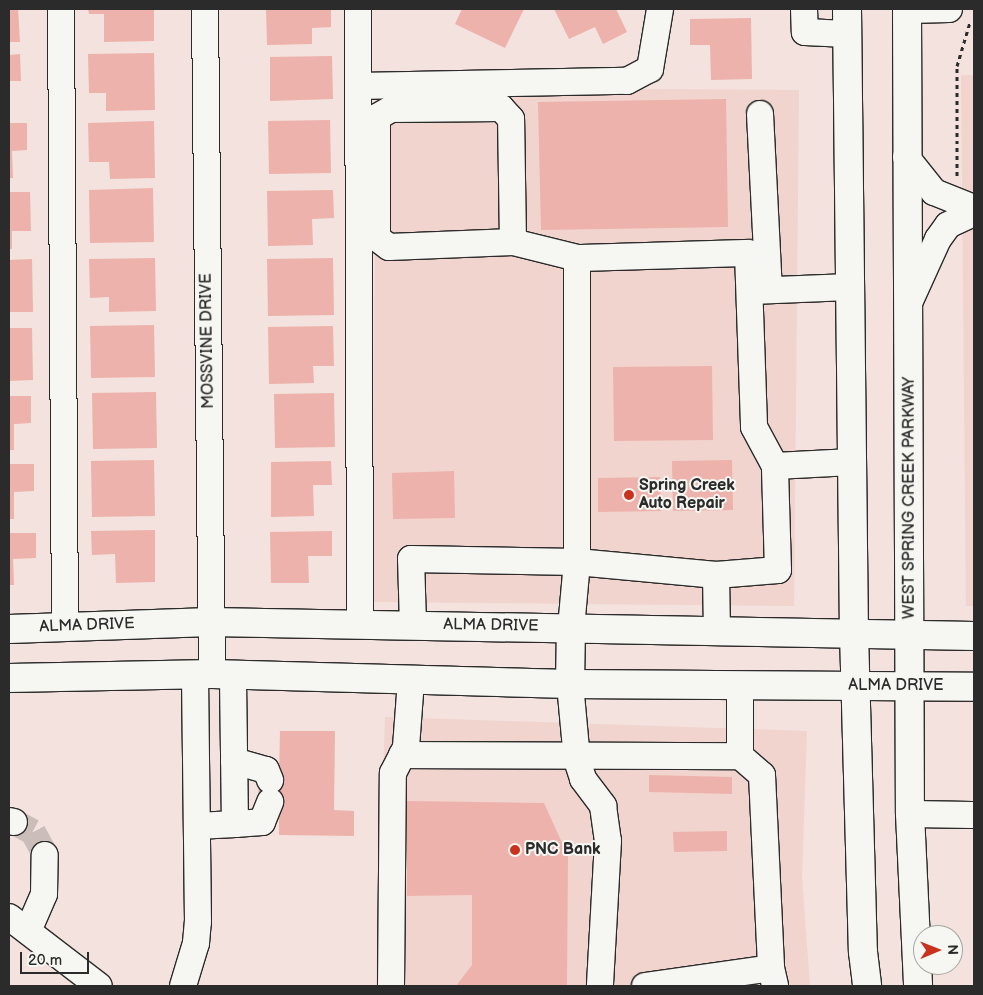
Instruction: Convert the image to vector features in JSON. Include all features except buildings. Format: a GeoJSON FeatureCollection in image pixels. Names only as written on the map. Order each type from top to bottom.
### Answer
{"type":"FeatureCollection","features":[{"type":"Feature","properties":{"kind":"main road","name":"WEST SPRING CREEK PARKWAY"},"geometry":{"type":"LineString","coordinates":[[906,9],[911,634],[910,814],[918,986]]}},
{"type":"Feature","properties":{"kind":"main road"},"geometry":{"type":"LineString","coordinates":[[847,21],[854,633],[862,952],[867,986]]}},
{"type":"Feature","properties":{"kind":"main road","name":"ALMA DRIVE"},"geometry":{"type":"LineString","coordinates":[[9,629],[211,622],[974,636]]}},
{"type":"Feature","properties":{"kind":"main road"},"geometry":{"type":"LineString","coordinates":[[570,684],[571,628]]}},
{"type":"Feature","properties":{"kind":"main road","name":"ALMA DRIVE"},"geometry":{"type":"LineString","coordinates":[[9,678],[214,674],[570,684],[974,687]]}},
{"type":"Feature","properties":{"kind":"street"},"geometry":{"type":"LineString","coordinates":[[61,9],[65,627]]}},
{"type":"Feature","properties":{"kind":"street","name":"MOSSVINE DRIVE"},"geometry":{"type":"LineString","coordinates":[[205,9],[211,622],[214,674]]}},
{"type":"Feature","properties":{"kind":"street"},"geometry":{"type":"LineString","coordinates":[[358,9],[360,624]]}},
{"type":"Feature","properties":{"kind":"street"},"geometry":{"type":"LineString","coordinates":[[358,86],[627,81],[650,69],[660,9]]}},
{"type":"Feature","properties":{"kind":"street"},"geometry":{"type":"LineString","coordinates":[[804,9],[805,32],[847,21]]}},
{"type":"Feature","properties":{"kind":"street","name":"WEST SPRING CREEK PARKWAY"},"geometry":{"type":"LineString","coordinates":[[906,9],[949,9]]}},
{"type":"Feature","properties":{"kind":"street"},"geometry":{"type":"LineString","coordinates":[[513,242],[511,119],[500,108],[391,109],[377,117],[376,238],[389,247],[513,242],[576,258],[748,253],[760,291]]}},
{"type":"Feature","properties":{"kind":"street"},"geometry":{"type":"LineString","coordinates":[[413,625],[411,559],[577,562],[716,576],[778,570],[775,466],[754,428],[760,291],[760,114]]}},
{"type":"Feature","properties":{"kind":"street"},"geometry":{"type":"LineString","coordinates":[[906,157],[934,192],[969,208],[948,226],[938,239],[909,303]]}},
{"type":"Feature","properties":{"kind":"street"},"geometry":{"type":"LineString","coordinates":[[571,628],[577,562],[576,258]]}},
{"type":"Feature","properties":{"kind":"street"},"geometry":{"type":"LineString","coordinates":[[760,291],[849,287]]}},
{"type":"Feature","properties":{"kind":"street"},"geometry":{"type":"LineString","coordinates":[[775,466],[852,462]]}},
{"type":"Feature","properties":{"kind":"street"},"geometry":{"type":"LineString","coordinates":[[716,576],[717,630]]}},
{"type":"Feature","properties":{"kind":"street"},"geometry":{"type":"LineString","coordinates":[[214,674],[234,761],[235,824]]}},
{"type":"Feature","properties":{"kind":"street"},"geometry":{"type":"LineString","coordinates":[[183,986],[196,943],[197,826],[214,674]]}},
{"type":"Feature","properties":{"kind":"street"},"geometry":{"type":"LineString","coordinates":[[391,986],[394,773],[406,747],[411,680]]}},
{"type":"Feature","properties":{"kind":"street"},"geometry":{"type":"LineString","coordinates":[[570,684],[576,754],[583,779],[603,806],[608,841],[600,986]]}},
{"type":"Feature","properties":{"kind":"street"},"geometry":{"type":"LineString","coordinates":[[740,686],[740,756]]}},
{"type":"Feature","properties":{"kind":"street"},"geometry":{"type":"LineString","coordinates":[[402,756],[576,754],[740,756],[762,776],[773,977],[645,986]]}},
{"type":"Feature","properties":{"kind":"street"},"geometry":{"type":"LineString","coordinates":[[197,826],[262,822],[270,791],[266,770],[234,761]]}},
{"type":"Feature","properties":{"kind":"street"},"geometry":{"type":"LineString","coordinates":[[910,814],[974,815]]}},
{"type":"Feature","properties":{"kind":"street"},"geometry":{"type":"LineString","coordinates":[[45,855],[44,894],[18,924],[99,986]]}},
{"type":"Feature","properties":{"kind":"street"},"geometry":{"type":"LineString","coordinates":[[853,986],[862,952]]}},
{"type":"Feature","properties":{"kind":"path"},"geometry":{"type":"LineString","coordinates":[[969,208],[957,66],[970,31]]}},
{"type":"Feature","properties":{"kind":"shaded area"},"geometry":{"type":"Polygon","coordinates":[[[961,75],[974,75],[974,606],[966,606],[961,75]]]}},
{"type":"Feature","properties":{"kind":"shaded area"},"geometry":{"type":"Polygon","coordinates":[[[376,87],[799,90],[794,606],[372,602],[376,87]]]}},
{"type":"Feature","properties":{"kind":"shaded area"},"geometry":{"type":"Polygon","coordinates":[[[385,717],[807,731],[802,877],[810,986],[376,986],[385,717]]]}},
{"type":"Feature","properties":{"kind":"tunnel"},"geometry":{"type":"LineString","coordinates":[[14,822],[33,832],[45,855]]}},
{"type":"Feature","properties":{"kind":"place","name":"Spring Creek Auto Repair"},"geometry":{"type":"Point","coordinates":[629,495]}},
{"type":"Feature","properties":{"kind":"place","name":"PNC Bank"},"geometry":{"type":"Point","coordinates":[515,850]}}]}
